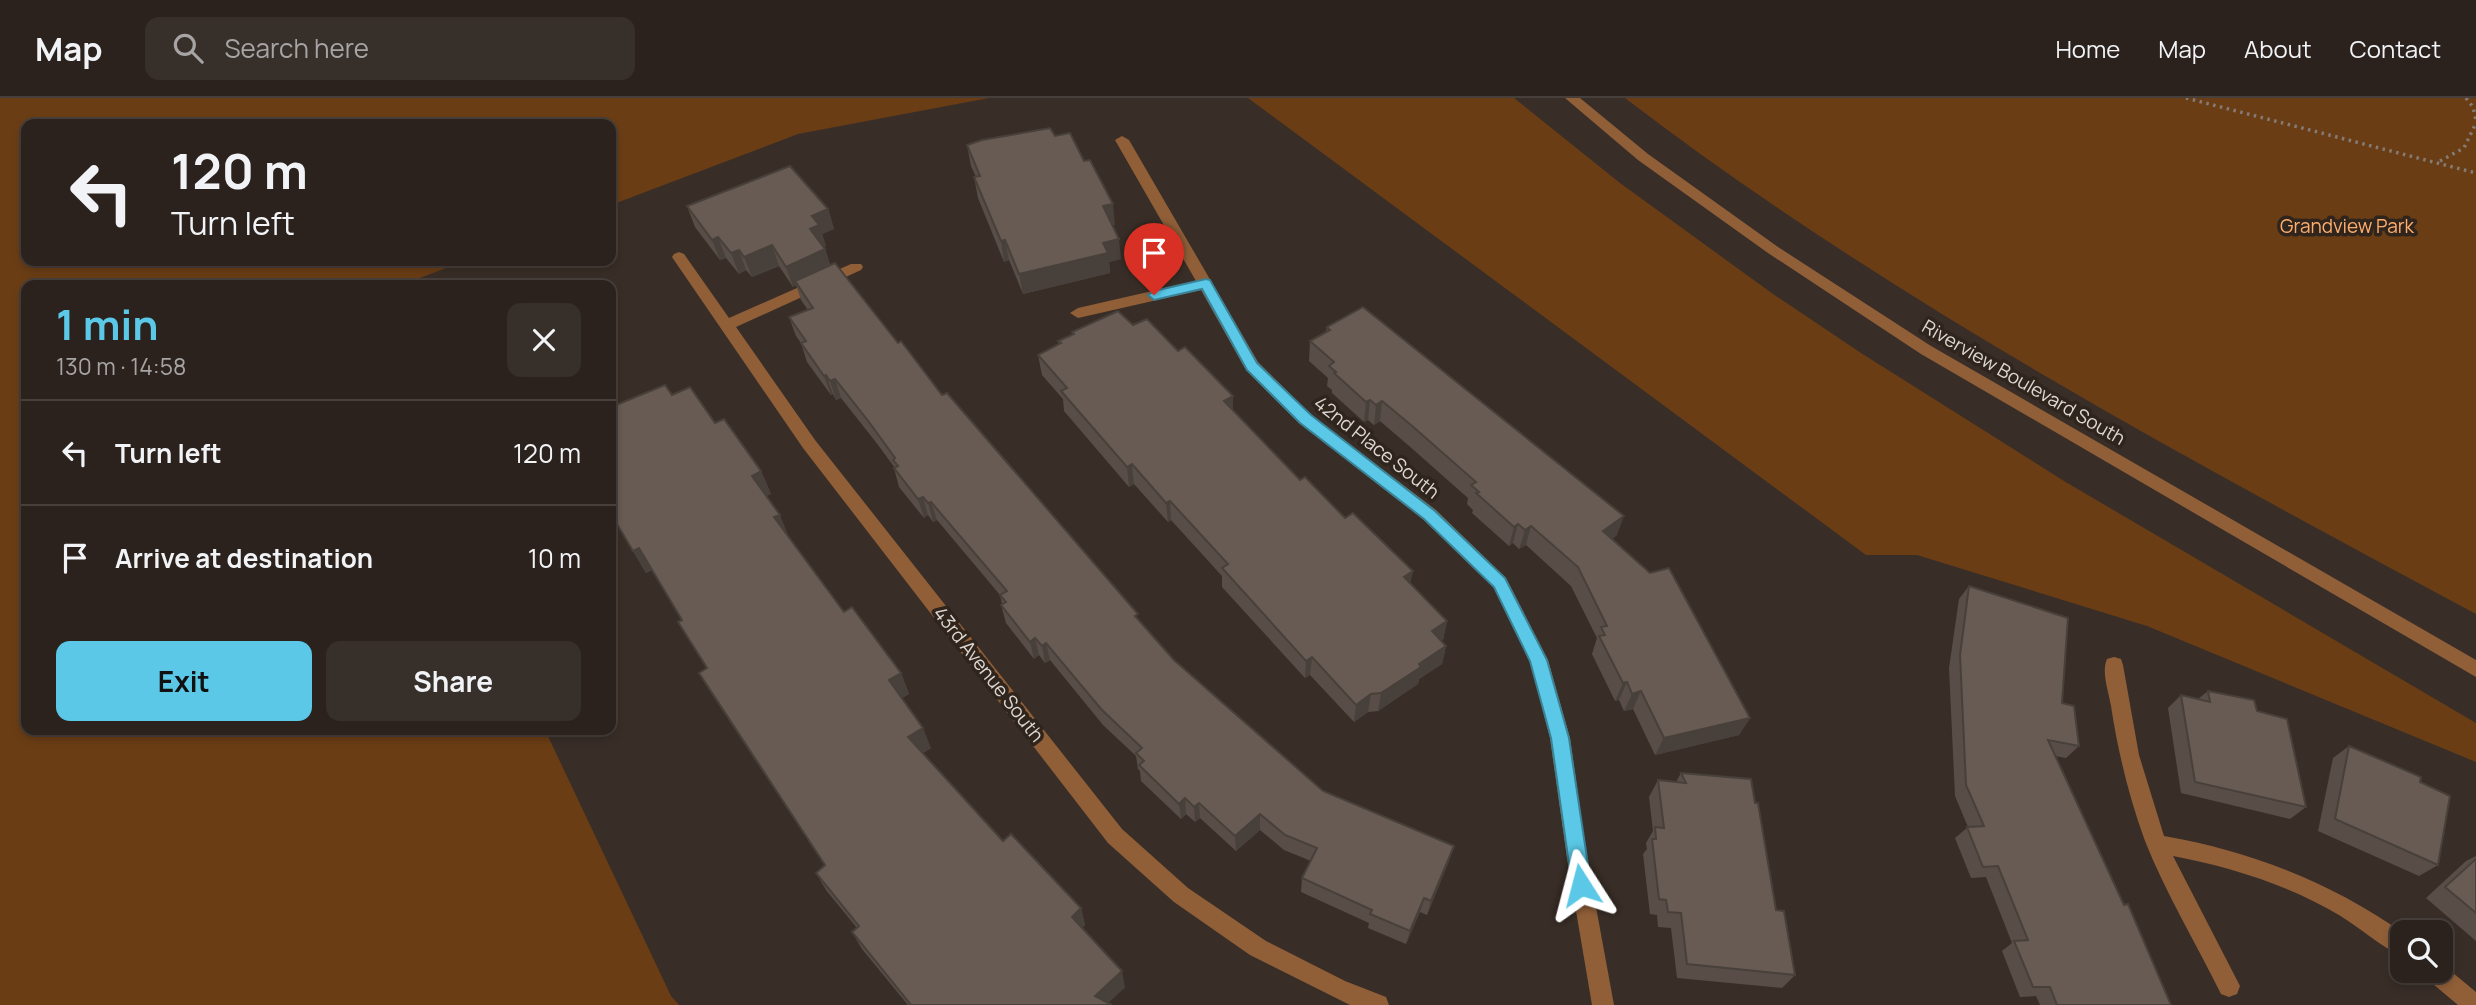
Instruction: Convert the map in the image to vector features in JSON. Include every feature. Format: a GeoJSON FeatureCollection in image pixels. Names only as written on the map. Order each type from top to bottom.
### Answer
{"type":"FeatureCollection","features":[{"type":"Feature","properties":{"kind":"street","name":"Riverview Boulevard South"},"geometry":{"type":"LineString","coordinates":[[1572,98],[1643,157],[1762,242],[1926,350],[2476,669]]}},
{"type":"Feature","properties":{"kind":"street","name":"42nd Place South"},"geometry":{"type":"LineString","coordinates":[[1122,140],[1252,366],[1306,419],[1430,515],[1500,583],[1539,660],[1560,738],[1602,1005]]}},
{"type":"Feature","properties":{"kind":"street","name":"43rd Avenue South"},"geometry":{"type":"LineString","coordinates":[[679,257],[810,444],[1115,836],[1181,895],[1258,948],[1339,990],[1378,1005]]}},
{"type":"Feature","properties":{"kind":"street"},"geometry":{"type":"LineString","coordinates":[[727,325],[856,267]]}},
{"type":"Feature","properties":{"kind":"street"},"geometry":{"type":"LineString","coordinates":[[1078,313],[1206,284]]}},
{"type":"Feature","properties":{"kind":"street"},"geometry":{"type":"LineString","coordinates":[[2114,665],[2123,732],[2136,783],[2157,844],[2229,986]]}},
{"type":"Feature","properties":{"kind":"street"},"geometry":{"type":"LineString","coordinates":[[2157,844],[2210,852],[2278,875],[2343,906],[2390,937]]}},
{"type":"Feature","properties":{"kind":"street"},"geometry":{"type":"LineString","coordinates":[[2449,983],[2475,1005]]}},
{"type":"Feature","properties":{"kind":"path"},"geometry":{"type":"LineString","coordinates":[[2186,98],[2476,173]]}},
{"type":"Feature","properties":{"kind":"path"},"geometry":{"type":"LineString","coordinates":[[2439,162],[2462,151],[2471,142],[2476,122],[2473,107],[2466,98]]}},
{"type":"Feature","properties":{"kind":"green space"},"geometry":{"type":"Polygon","coordinates":[[[0,98],[989,98],[798,134],[616,203],[616,119],[21,119],[21,266],[452,266],[414,280],[21,280],[21,735],[547,735],[671,996],[679,1005],[0,1005],[0,98]]]}},
{"type":"Feature","properties":{"kind":"green space"},"geometry":{"type":"Polygon","coordinates":[[[1248,98],[1514,98],[1620,183],[1773,294],[1861,353],[2064,481],[2476,723],[2476,762],[2147,626],[1917,555],[1866,555],[1248,98]]]}},
{"type":"Feature","properties":{"kind":"green space","name":"Grandview Park"},"geometry":{"type":"Polygon","coordinates":[[[1625,98],[2476,98],[2476,614],[2148,435],[1933,309],[1725,172],[1625,98]]]}},
{"type":"Feature","properties":{"kind":"building"},"geometry":{"type":"Polygon","coordinates":[[[1050,128],[1055,136],[1070,133],[1084,161],[1090,160],[1113,204],[1103,206],[1119,239],[1103,243],[1108,253],[1019,274],[1005,240],[1001,241],[974,177],[980,176],[967,145],[1050,128]]]}},
{"type":"Feature","properties":{"kind":"building"},"geometry":{"type":"Polygon","coordinates":[[[790,166],[828,209],[812,216],[819,225],[810,229],[825,249],[786,267],[772,245],[744,257],[739,250],[731,253],[718,237],[712,240],[687,206],[790,166]]]}},
{"type":"Feature","properties":{"kind":"building"},"geometry":{"type":"Polygon","coordinates":[[[835,263],[898,343],[901,341],[942,395],[947,393],[1138,614],[1135,616],[1174,660],[1323,791],[1454,846],[1431,901],[1424,898],[1410,931],[1370,914],[1372,910],[1302,878],[1317,848],[1285,835],[1260,814],[1235,836],[1199,803],[1194,807],[1185,798],[1179,804],[1139,765],[1144,761],[1136,753],[1142,748],[1101,709],[1046,643],[1042,646],[1035,638],[1030,642],[1001,605],[1006,602],[1000,595],[1007,591],[931,502],[928,503],[923,497],[918,499],[894,468],[898,466],[893,460],[895,458],[869,422],[835,379],[830,381],[824,376],[801,343],[806,341],[789,317],[813,308],[795,281],[835,263]]]}},
{"type":"Feature","properties":{"kind":"building"},"geometry":{"type":"Polygon","coordinates":[[[1363,307],[1624,516],[1603,531],[1650,573],[1669,568],[1750,718],[1664,738],[1641,691],[1632,694],[1627,682],[1623,683],[1599,636],[1605,635],[1601,627],[1607,626],[1578,567],[1531,526],[1525,530],[1518,524],[1514,527],[1476,493],[1479,492],[1471,485],[1476,482],[1382,401],[1376,405],[1370,400],[1366,402],[1334,373],[1336,372],[1329,366],[1334,362],[1310,341],[1330,330],[1327,327],[1363,307]]]}},
{"type":"Feature","properties":{"kind":"building"},"geometry":{"type":"Polygon","coordinates":[[[1118,311],[1133,325],[1147,319],[1178,351],[1185,347],[1233,396],[1224,401],[1300,480],[1305,477],[1345,518],[1353,513],[1413,571],[1404,577],[1447,621],[1432,631],[1446,646],[1419,664],[1421,667],[1381,693],[1371,694],[1356,705],[1312,657],[1306,661],[1222,568],[1228,564],[1170,501],[1166,503],[1132,464],[1127,467],[1061,391],[1067,388],[1038,355],[1061,343],[1058,341],[1074,334],[1072,332],[1118,311]]]}},
{"type":"Feature","properties":{"kind":"building"},"geometry":{"type":"Polygon","coordinates":[[[665,385],[672,395],[690,387],[715,423],[724,419],[761,471],[752,476],[780,515],[774,517],[844,612],[852,607],[901,673],[889,680],[923,728],[908,737],[1003,841],[1011,834],[1081,908],[1072,917],[1122,971],[1095,996],[1112,1005],[911,1005],[852,932],[859,926],[816,873],[825,865],[699,673],[707,668],[678,622],[682,620],[639,548],[633,551],[616,522],[616,405],[665,385]]]}},
{"type":"Feature","properties":{"kind":"building"},"geometry":{"type":"Polygon","coordinates":[[[1969,586],[2068,618],[2062,703],[2074,706],[2079,746],[2048,740],[2124,905],[2128,904],[2171,1005],[2057,1005],[2050,987],[2033,987],[2014,941],[2028,940],[1998,866],[1983,867],[1967,827],[1984,826],[1966,785],[1960,655],[1969,586]]]}},
{"type":"Feature","properties":{"kind":"building"},"geometry":{"type":"Polygon","coordinates":[[[2208,691],[2254,700],[2257,711],[2287,719],[2306,807],[2195,782],[2181,695],[2210,702],[2208,691]]]}},
{"type":"Feature","properties":{"kind":"building"},"geometry":{"type":"Polygon","coordinates":[[[2349,746],[2421,777],[2420,782],[2450,796],[2438,865],[2335,819],[2349,746]]]}},
{"type":"Feature","properties":{"kind":"building"},"geometry":{"type":"Polygon","coordinates":[[[1681,773],[1751,779],[1755,803],[1758,803],[1776,910],[1784,911],[1795,975],[1687,964],[1681,913],[1668,912],[1666,900],[1659,899],[1652,839],[1656,839],[1655,827],[1664,828],[1658,780],[1686,783],[1681,773]]]}},
{"type":"Feature","properties":{"kind":"building"},"geometry":{"type":"Polygon","coordinates":[[[2476,859],[2476,913],[2445,887],[2476,859]]]}},
{"type":"Feature","properties":{"kind":"route"},"geometry":{"type":"LineString","coordinates":[[1154,295],[1206,284],[1252,366],[1306,419],[1430,515],[1500,583],[1539,660],[1560,738],[1581,885]]}}]}
